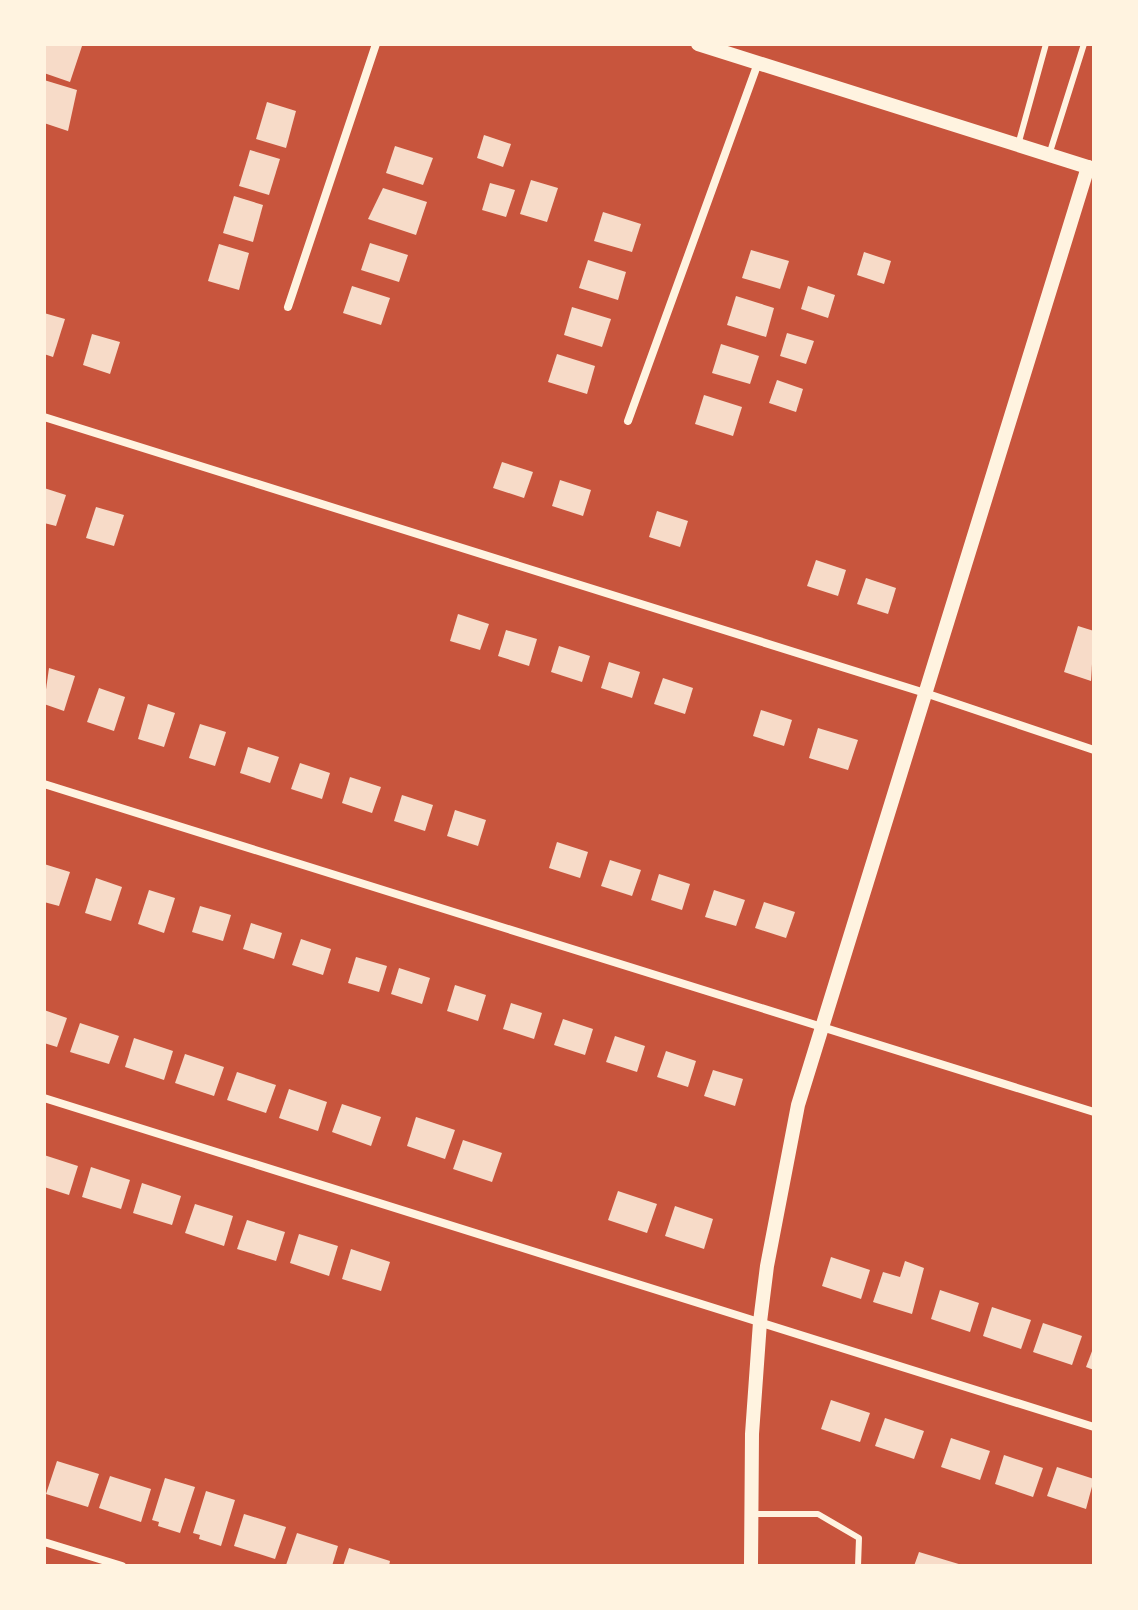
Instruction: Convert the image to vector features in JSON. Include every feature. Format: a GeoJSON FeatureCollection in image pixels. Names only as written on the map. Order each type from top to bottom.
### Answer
{"type":"FeatureCollection","features":[{"type":"Feature","properties":{"kind":"street"},"geometry":{"type":"LineString","coordinates":[[288,307],[376,44]]}},
{"type":"Feature","properties":{"kind":"street"},"geometry":{"type":"LineString","coordinates":[[698,44],[1091,168],[820,1026],[784,1168],[760,1322],[752,1434],[751,1566]]}},
{"type":"Feature","properties":{"kind":"street"},"geometry":{"type":"LineString","coordinates":[[628,421],[758,63]]}},
{"type":"Feature","properties":{"kind":"street"},"geometry":{"type":"LineString","coordinates":[[44,417],[925,693],[1094,750]]}},
{"type":"Feature","properties":{"kind":"street"},"geometry":{"type":"LineString","coordinates":[[44,784],[1094,1112]]}},
{"type":"Feature","properties":{"kind":"street"},"geometry":{"type":"LineString","coordinates":[[44,1098],[1094,1427]]}},
{"type":"Feature","properties":{"kind":"street"},"geometry":{"type":"LineString","coordinates":[[44,1542],[122,1566]]}},
{"type":"Feature","properties":{"kind":"lane"},"geometry":{"type":"LineString","coordinates":[[1018,146],[1046,44]]}},
{"type":"Feature","properties":{"kind":"lane"},"geometry":{"type":"LineString","coordinates":[[1049,155],[1084,44]]}},
{"type":"Feature","properties":{"kind":"lane"},"geometry":{"type":"LineString","coordinates":[[752,1514],[818,1514],[859,1538],[858,1566]]}},
{"type":"Feature","properties":{"kind":"building"},"geometry":{"type":"Polygon","coordinates":[[[44,44],[82,46],[70,82],[44,73],[44,44]]]}},
{"type":"Feature","properties":{"kind":"building"},"geometry":{"type":"Polygon","coordinates":[[[44,80],[77,90],[68,131],[44,123],[44,80]]]}},
{"type":"Feature","properties":{"kind":"building"},"geometry":{"type":"Polygon","coordinates":[[[267,102],[296,111],[286,148],[256,139],[267,102]]]}},
{"type":"Feature","properties":{"kind":"building"},"geometry":{"type":"Polygon","coordinates":[[[484,135],[511,144],[503,167],[477,158],[484,135]]]}},
{"type":"Feature","properties":{"kind":"building"},"geometry":{"type":"Polygon","coordinates":[[[395,146],[433,158],[423,185],[386,173],[395,146]]]}},
{"type":"Feature","properties":{"kind":"building"},"geometry":{"type":"Polygon","coordinates":[[[250,150],[280,159],[269,195],[239,186],[250,150]]]}},
{"type":"Feature","properties":{"kind":"building"},"geometry":{"type":"Polygon","coordinates":[[[531,180],[558,188],[547,222],[520,214],[531,180]]]}},
{"type":"Feature","properties":{"kind":"building"},"geometry":{"type":"Polygon","coordinates":[[[490,183],[515,190],[506,217],[482,210],[490,183]]]}},
{"type":"Feature","properties":{"kind":"building"},"geometry":{"type":"Polygon","coordinates":[[[383,188],[427,202],[416,235],[368,219],[383,188]]]}},
{"type":"Feature","properties":{"kind":"building"},"geometry":{"type":"Polygon","coordinates":[[[234,196],[263,205],[253,242],[223,233],[234,196]]]}},
{"type":"Feature","properties":{"kind":"building"},"geometry":{"type":"Polygon","coordinates":[[[603,212],[641,224],[632,252],[594,241],[603,212]]]}},
{"type":"Feature","properties":{"kind":"building"},"geometry":{"type":"Polygon","coordinates":[[[370,243],[408,255],[399,282],[361,270],[370,243]]]}},
{"type":"Feature","properties":{"kind":"building"},"geometry":{"type":"Polygon","coordinates":[[[219,244],[249,253],[239,290],[208,281],[219,244]]]}},
{"type":"Feature","properties":{"kind":"building"},"geometry":{"type":"Polygon","coordinates":[[[751,250],[789,261],[780,289],[742,278],[751,250]]]}},
{"type":"Feature","properties":{"kind":"building"},"geometry":{"type":"Polygon","coordinates":[[[864,252],[891,261],[884,284],[857,275],[864,252]]]}},
{"type":"Feature","properties":{"kind":"building"},"geometry":{"type":"Polygon","coordinates":[[[588,260],[626,272],[618,300],[579,288],[588,260]]]}},
{"type":"Feature","properties":{"kind":"building"},"geometry":{"type":"Polygon","coordinates":[[[352,286],[390,298],[381,325],[343,313],[352,286]]]}},
{"type":"Feature","properties":{"kind":"building"},"geometry":{"type":"Polygon","coordinates":[[[808,286],[835,295],[828,318],[801,309],[808,286]]]}},
{"type":"Feature","properties":{"kind":"building"},"geometry":{"type":"Polygon","coordinates":[[[736,296],[774,308],[766,337],[727,325],[736,296]]]}},
{"type":"Feature","properties":{"kind":"building"},"geometry":{"type":"Polygon","coordinates":[[[572,307],[611,319],[602,347],[564,335],[572,307]]]}},
{"type":"Feature","properties":{"kind":"building"},"geometry":{"type":"Polygon","coordinates":[[[44,313],[65,319],[53,357],[44,354],[44,313]]]}},
{"type":"Feature","properties":{"kind":"building"},"geometry":{"type":"Polygon","coordinates":[[[787,333],[814,341],[806,364],[780,356],[787,333]]]}},
{"type":"Feature","properties":{"kind":"building"},"geometry":{"type":"Polygon","coordinates":[[[92,334],[120,342],[110,374],[83,365],[92,334]]]}},
{"type":"Feature","properties":{"kind":"building"},"geometry":{"type":"Polygon","coordinates":[[[721,344],[759,356],[750,384],[712,373],[721,344]]]}},
{"type":"Feature","properties":{"kind":"building"},"geometry":{"type":"Polygon","coordinates":[[[557,354],[595,366],[587,394],[548,382],[557,354]]]}},
{"type":"Feature","properties":{"kind":"building"},"geometry":{"type":"Polygon","coordinates":[[[777,380],[803,389],[796,412],[769,403],[777,380]]]}},
{"type":"Feature","properties":{"kind":"building"},"geometry":{"type":"Polygon","coordinates":[[[704,395],[742,407],[733,436],[695,424],[704,395]]]}},
{"type":"Feature","properties":{"kind":"building"},"geometry":{"type":"Polygon","coordinates":[[[502,462],[533,472],[524,498],[493,488],[502,462]]]}},
{"type":"Feature","properties":{"kind":"building"},"geometry":{"type":"Polygon","coordinates":[[[560,480],[591,490],[583,516],[552,506],[560,480]]]}},
{"type":"Feature","properties":{"kind":"building"},"geometry":{"type":"Polygon","coordinates":[[[44,488],[66,495],[56,526],[44,523],[44,488]]]}},
{"type":"Feature","properties":{"kind":"building"},"geometry":{"type":"Polygon","coordinates":[[[96,507],[124,515],[114,546],[86,538],[96,507]]]}},
{"type":"Feature","properties":{"kind":"building"},"geometry":{"type":"Polygon","coordinates":[[[657,511],[688,521],[680,547],[649,537],[657,511]]]}},
{"type":"Feature","properties":{"kind":"building"},"geometry":{"type":"Polygon","coordinates":[[[816,560],[846,570],[838,596],[807,586],[816,560]]]}},
{"type":"Feature","properties":{"kind":"building"},"geometry":{"type":"Polygon","coordinates":[[[866,578],[896,588],[888,614],[857,604],[866,578]]]}},
{"type":"Feature","properties":{"kind":"building"},"geometry":{"type":"Polygon","coordinates":[[[458,614],[489,624],[480,650],[450,641],[458,614]]]}},
{"type":"Feature","properties":{"kind":"building"},"geometry":{"type":"Polygon","coordinates":[[[1078,626],[1094,631],[1091,681],[1064,672],[1078,626]]]}},
{"type":"Feature","properties":{"kind":"building"},"geometry":{"type":"Polygon","coordinates":[[[506,630],[537,639],[529,666],[498,656],[506,630]]]}},
{"type":"Feature","properties":{"kind":"building"},"geometry":{"type":"Polygon","coordinates":[[[559,646],[590,656],[582,682],[551,672],[559,646]]]}},
{"type":"Feature","properties":{"kind":"building"},"geometry":{"type":"Polygon","coordinates":[[[609,662],[640,672],[632,698],[601,688],[609,662]]]}},
{"type":"Feature","properties":{"kind":"building"},"geometry":{"type":"Polygon","coordinates":[[[49,668],[75,676],[64,711],[44,704],[49,668]]]}},
{"type":"Feature","properties":{"kind":"building"},"geometry":{"type":"Polygon","coordinates":[[[663,678],[693,688],[685,714],[654,704],[663,678]]]}},
{"type":"Feature","properties":{"kind":"building"},"geometry":{"type":"Polygon","coordinates":[[[99,688],[125,697],[114,731],[87,722],[99,688]]]}},
{"type":"Feature","properties":{"kind":"building"},"geometry":{"type":"Polygon","coordinates":[[[148,704],[175,713],[164,747],[138,739],[148,704]]]}},
{"type":"Feature","properties":{"kind":"building"},"geometry":{"type":"Polygon","coordinates":[[[761,710],[792,720],[784,746],[753,736],[761,710]]]}},
{"type":"Feature","properties":{"kind":"building"},"geometry":{"type":"Polygon","coordinates":[[[200,724],[226,732],[215,766],[189,758],[200,724]]]}},
{"type":"Feature","properties":{"kind":"building"},"geometry":{"type":"Polygon","coordinates":[[[818,728],[858,740],[848,770],[809,758],[818,728]]]}},
{"type":"Feature","properties":{"kind":"building"},"geometry":{"type":"Polygon","coordinates":[[[248,747],[279,757],[270,783],[240,773],[248,747]]]}},
{"type":"Feature","properties":{"kind":"building"},"geometry":{"type":"Polygon","coordinates":[[[300,763],[330,773],[322,799],[291,789],[300,763]]]}},
{"type":"Feature","properties":{"kind":"building"},"geometry":{"type":"Polygon","coordinates":[[[350,777],[381,787],[372,813],[342,803],[350,777]]]}},
{"type":"Feature","properties":{"kind":"building"},"geometry":{"type":"Polygon","coordinates":[[[402,795],[433,805],[425,831],[394,821],[402,795]]]}},
{"type":"Feature","properties":{"kind":"building"},"geometry":{"type":"Polygon","coordinates":[[[455,810],[486,820],[478,846],[447,836],[455,810]]]}},
{"type":"Feature","properties":{"kind":"building"},"geometry":{"type":"Polygon","coordinates":[[[557,842],[588,852],[580,878],[549,868],[557,842]]]}},
{"type":"Feature","properties":{"kind":"building"},"geometry":{"type":"Polygon","coordinates":[[[610,860],[641,870],[632,896],[601,886],[610,860]]]}},
{"type":"Feature","properties":{"kind":"building"},"geometry":{"type":"Polygon","coordinates":[[[44,864],[70,872],[59,906],[44,902],[44,864]]]}},
{"type":"Feature","properties":{"kind":"building"},"geometry":{"type":"Polygon","coordinates":[[[659,874],[690,884],[682,910],[651,900],[659,874]]]}},
{"type":"Feature","properties":{"kind":"building"},"geometry":{"type":"Polygon","coordinates":[[[96,878],[122,887],[111,921],[85,913],[96,878]]]}},
{"type":"Feature","properties":{"kind":"building"},"geometry":{"type":"Polygon","coordinates":[[[149,890],[175,898],[164,933],[138,924],[149,890]]]}},
{"type":"Feature","properties":{"kind":"building"},"geometry":{"type":"Polygon","coordinates":[[[714,890],[745,900],[736,926],[705,917],[714,890]]]}},
{"type":"Feature","properties":{"kind":"building"},"geometry":{"type":"Polygon","coordinates":[[[764,902],[795,912],[786,938],[755,928],[764,902]]]}},
{"type":"Feature","properties":{"kind":"building"},"geometry":{"type":"Polygon","coordinates":[[[200,906],[231,915],[223,941],[192,932],[200,906]]]}},
{"type":"Feature","properties":{"kind":"building"},"geometry":{"type":"Polygon","coordinates":[[[251,923],[282,933],[274,959],[243,949],[251,923]]]}},
{"type":"Feature","properties":{"kind":"building"},"geometry":{"type":"Polygon","coordinates":[[[301,939],[331,949],[323,975],[292,965],[301,939]]]}},
{"type":"Feature","properties":{"kind":"building"},"geometry":{"type":"Polygon","coordinates":[[[356,957],[387,966],[379,992],[348,983],[356,957]]]}},
{"type":"Feature","properties":{"kind":"building"},"geometry":{"type":"Polygon","coordinates":[[[399,968],[430,978],[422,1004],[391,994],[399,968]]]}},
{"type":"Feature","properties":{"kind":"building"},"geometry":{"type":"Polygon","coordinates":[[[455,985],[486,995],[478,1021],[447,1011],[455,985]]]}},
{"type":"Feature","properties":{"kind":"building"},"geometry":{"type":"Polygon","coordinates":[[[511,1003],[542,1013],[534,1039],[503,1029],[511,1003]]]}},
{"type":"Feature","properties":{"kind":"building"},"geometry":{"type":"Polygon","coordinates":[[[44,1010],[67,1018],[57,1047],[44,1043],[44,1010]]]}},
{"type":"Feature","properties":{"kind":"building"},"geometry":{"type":"Polygon","coordinates":[[[563,1019],[593,1029],[585,1055],[554,1045],[563,1019]]]}},
{"type":"Feature","properties":{"kind":"building"},"geometry":{"type":"Polygon","coordinates":[[[80,1023],[119,1036],[109,1064],[70,1052],[80,1023]]]}},
{"type":"Feature","properties":{"kind":"building"},"geometry":{"type":"Polygon","coordinates":[[[615,1036],[645,1046],[637,1072],[606,1062],[615,1036]]]}},
{"type":"Feature","properties":{"kind":"building"},"geometry":{"type":"Polygon","coordinates":[[[134,1038],[173,1051],[164,1080],[125,1067],[134,1038]]]}},
{"type":"Feature","properties":{"kind":"building"},"geometry":{"type":"Polygon","coordinates":[[[666,1051],[696,1061],[688,1087],[657,1077],[666,1051]]]}},
{"type":"Feature","properties":{"kind":"building"},"geometry":{"type":"Polygon","coordinates":[[[185,1054],[224,1067],[214,1096],[175,1083],[185,1054]]]}},
{"type":"Feature","properties":{"kind":"building"},"geometry":{"type":"Polygon","coordinates":[[[713,1070],[743,1079],[735,1106],[704,1096],[713,1070]]]}},
{"type":"Feature","properties":{"kind":"building"},"geometry":{"type":"Polygon","coordinates":[[[237,1072],[276,1085],[266,1113],[227,1100],[237,1072]]]}},
{"type":"Feature","properties":{"kind":"building"},"geometry":{"type":"Polygon","coordinates":[[[289,1089],[327,1102],[318,1131],[279,1118],[289,1089]]]}},
{"type":"Feature","properties":{"kind":"building"},"geometry":{"type":"Polygon","coordinates":[[[342,1104],[381,1117],[371,1146],[332,1132],[342,1104]]]}},
{"type":"Feature","properties":{"kind":"building"},"geometry":{"type":"Polygon","coordinates":[[[416,1117],[455,1130],[445,1159],[407,1146],[416,1117]]]}},
{"type":"Feature","properties":{"kind":"building"},"geometry":{"type":"Polygon","coordinates":[[[463,1140],[502,1153],[492,1182],[453,1169],[463,1140]]]}},
{"type":"Feature","properties":{"kind":"building"},"geometry":{"type":"Polygon","coordinates":[[[44,1155],[78,1166],[69,1195],[44,1187],[44,1155]]]}},
{"type":"Feature","properties":{"kind":"building"},"geometry":{"type":"Polygon","coordinates":[[[91,1167],[130,1180],[121,1209],[82,1197],[91,1167]]]}},
{"type":"Feature","properties":{"kind":"building"},"geometry":{"type":"Polygon","coordinates":[[[142,1183],[181,1196],[172,1225],[133,1213],[142,1183]]]}},
{"type":"Feature","properties":{"kind":"building"},"geometry":{"type":"Polygon","coordinates":[[[618,1191],[657,1204],[647,1233],[608,1220],[618,1191]]]}},
{"type":"Feature","properties":{"kind":"building"},"geometry":{"type":"Polygon","coordinates":[[[195,1204],[233,1216],[224,1246],[185,1233],[195,1204]]]}},
{"type":"Feature","properties":{"kind":"building"},"geometry":{"type":"Polygon","coordinates":[[[675,1206],[713,1219],[704,1249],[665,1236],[675,1206]]]}},
{"type":"Feature","properties":{"kind":"building"},"geometry":{"type":"Polygon","coordinates":[[[247,1220],[285,1232],[276,1261],[237,1249],[247,1220]]]}},
{"type":"Feature","properties":{"kind":"building"},"geometry":{"type":"Polygon","coordinates":[[[299,1234],[338,1246],[329,1276],[290,1263],[299,1234]]]}},
{"type":"Feature","properties":{"kind":"building"},"geometry":{"type":"Polygon","coordinates":[[[351,1249],[390,1262],[381,1291],[342,1279],[351,1249]]]}},
{"type":"Feature","properties":{"kind":"building"},"geometry":{"type":"Polygon","coordinates":[[[831,1257],[870,1270],[861,1299],[822,1286],[831,1257]]]}},
{"type":"Feature","properties":{"kind":"building"},"geometry":{"type":"Polygon","coordinates":[[[905,1261],[924,1268],[912,1314],[873,1302],[883,1272],[900,1277],[905,1261]]]}},
{"type":"Feature","properties":{"kind":"building"},"geometry":{"type":"Polygon","coordinates":[[[940,1290],[979,1303],[970,1332],[931,1319],[940,1290]]]}},
{"type":"Feature","properties":{"kind":"building"},"geometry":{"type":"Polygon","coordinates":[[[992,1307],[1031,1320],[1021,1349],[983,1336],[992,1307]]]}},
{"type":"Feature","properties":{"kind":"building"},"geometry":{"type":"Polygon","coordinates":[[[1043,1323],[1082,1336],[1072,1365],[1033,1352],[1043,1323]]]}},
{"type":"Feature","properties":{"kind":"building"},"geometry":{"type":"Polygon","coordinates":[[[1094,1346],[1094,1370],[1086,1367],[1094,1346]]]}},
{"type":"Feature","properties":{"kind":"building"},"geometry":{"type":"Polygon","coordinates":[[[831,1400],[870,1413],[860,1442],[821,1429],[831,1400]]]}},
{"type":"Feature","properties":{"kind":"building"},"geometry":{"type":"Polygon","coordinates":[[[885,1418],[924,1431],[914,1459],[875,1446],[885,1418]]]}},
{"type":"Feature","properties":{"kind":"building"},"geometry":{"type":"Polygon","coordinates":[[[951,1438],[990,1451],[980,1480],[941,1467],[951,1438]]]}},
{"type":"Feature","properties":{"kind":"building"},"geometry":{"type":"Polygon","coordinates":[[[1004,1455],[1043,1468],[1033,1497],[995,1484],[1004,1455]]]}},
{"type":"Feature","properties":{"kind":"building"},"geometry":{"type":"Polygon","coordinates":[[[57,1461],[99,1474],[88,1507],[46,1494],[57,1461]]]}},
{"type":"Feature","properties":{"kind":"building"},"geometry":{"type":"Polygon","coordinates":[[[1057,1467],[1094,1479],[1086,1509],[1047,1496],[1057,1467]]]}},
{"type":"Feature","properties":{"kind":"building"},"geometry":{"type":"Polygon","coordinates":[[[110,1476],[151,1489],[141,1522],[99,1508],[110,1476]]]}},
{"type":"Feature","properties":{"kind":"building"},"geometry":{"type":"Polygon","coordinates":[[[165,1478],[195,1487],[180,1533],[158,1526],[159,1522],[152,1520],[165,1478]]]}},
{"type":"Feature","properties":{"kind":"building"},"geometry":{"type":"Polygon","coordinates":[[[206,1491],[235,1500],[221,1546],[199,1539],[200,1535],[193,1533],[206,1491]]]}},
{"type":"Feature","properties":{"kind":"building"},"geometry":{"type":"Polygon","coordinates":[[[244,1514],[286,1527],[275,1559],[234,1546],[244,1514]]]}},
{"type":"Feature","properties":{"kind":"building"},"geometry":{"type":"Polygon","coordinates":[[[297,1533],[338,1546],[332,1566],[286,1565],[297,1533]]]}},
{"type":"Feature","properties":{"kind":"building"},"geometry":{"type":"Polygon","coordinates":[[[349,1548],[390,1561],[389,1566],[343,1566],[349,1548]]]}},
{"type":"Feature","properties":{"kind":"building"},"geometry":{"type":"Polygon","coordinates":[[[919,1552],[962,1565],[962,1566],[914,1566],[919,1552]]]}}]}
